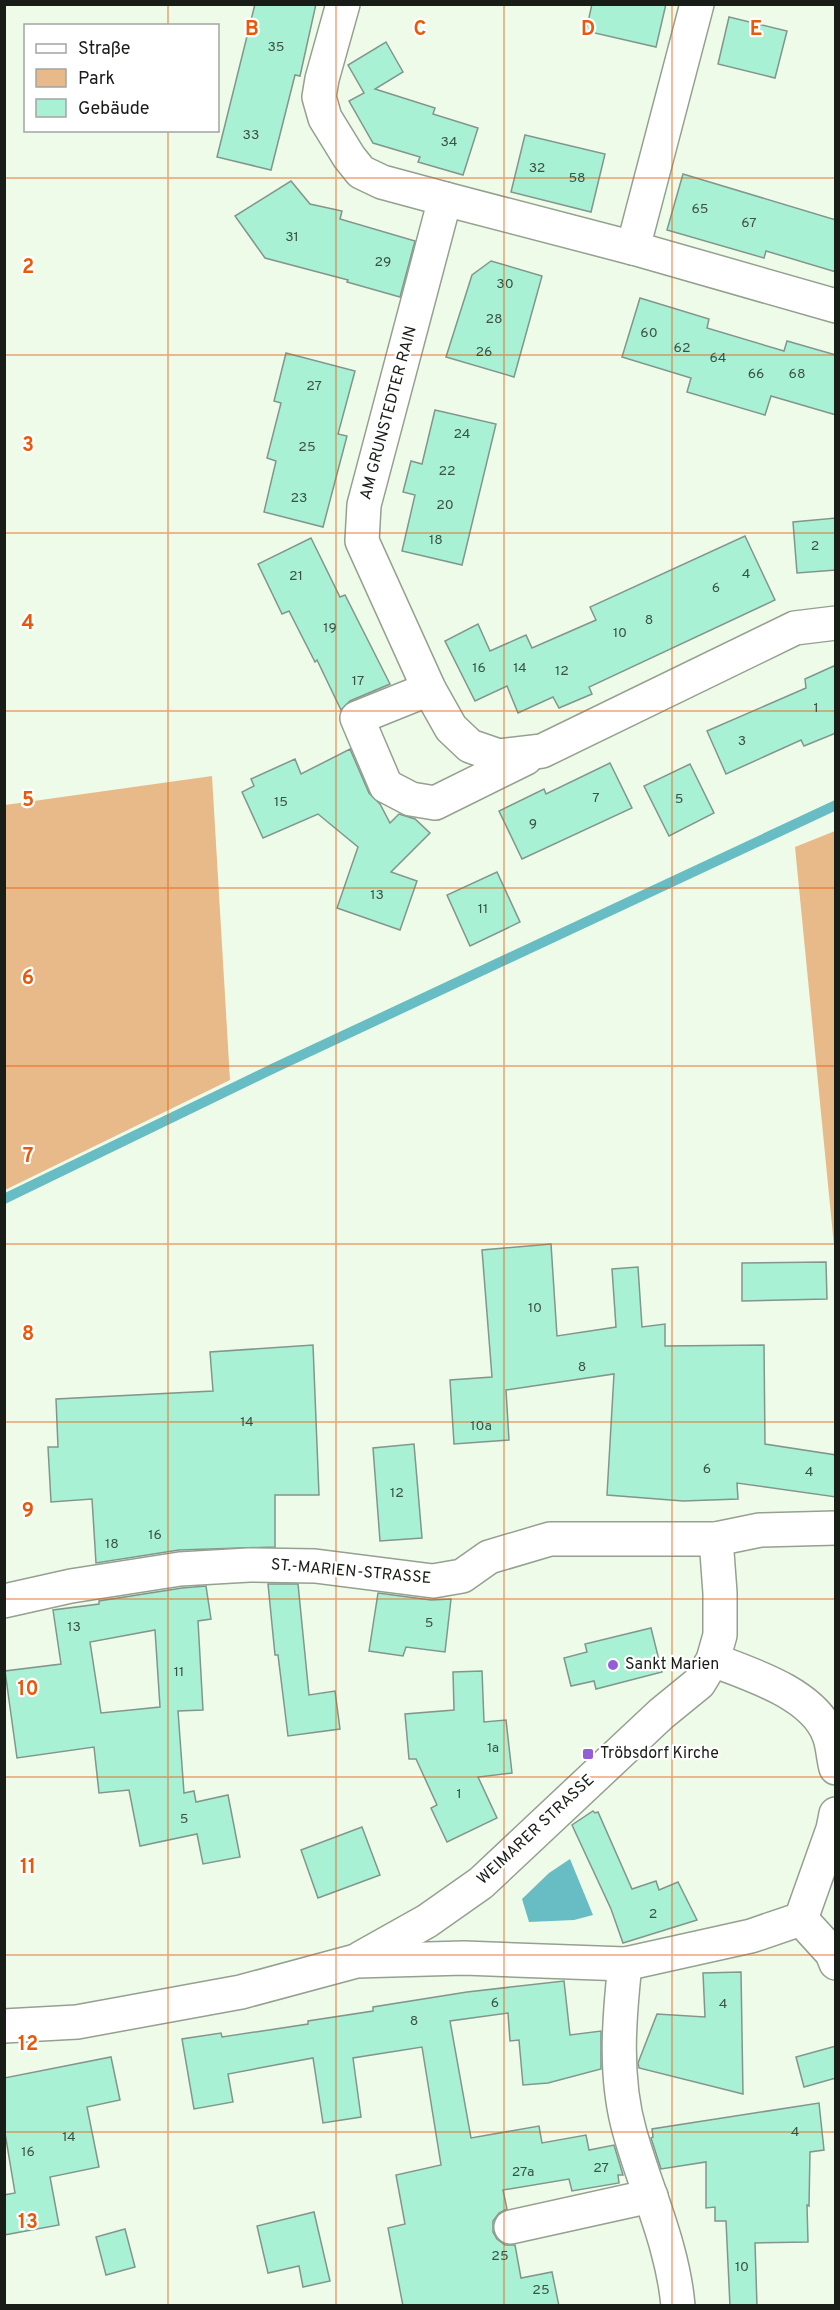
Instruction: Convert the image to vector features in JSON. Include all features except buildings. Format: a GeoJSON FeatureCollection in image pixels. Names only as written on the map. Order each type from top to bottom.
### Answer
{"type":"FeatureCollection","features":[{"type":"Feature","properties":{"kind":"street"},"geometry":{"type":"LineString","coordinates":[[343,4],[322,78],[319,98],[325,118],[349,158],[361,172],[382,182],[633,248],[836,306]]}},
{"type":"Feature","properties":{"kind":"street"},"geometry":{"type":"LineString","coordinates":[[633,248],[697,4]]}},
{"type":"Feature","properties":{"kind":"street","name":"AM GRUNSTEDTER RAIN"},"geometry":{"type":"LineString","coordinates":[[445,199],[364,505],[362,541],[429,689],[451,728],[470,746],[500,756],[542,751]]}},
{"type":"Feature","properties":{"kind":"street","name":"AM GRUNSTEDTER RAIN"},"geometry":{"type":"LineString","coordinates":[[429,689],[357,718],[386,786],[411,799],[435,803],[795,628],[836,623]]}},
{"type":"Feature","properties":{"kind":"street","name":"ST.-MARIEN-STRASSE"},"geometry":{"type":"LineString","coordinates":[[4,1601],[71,1586],[180,1569],[249,1564],[315,1566],[433,1581],[462,1576],[489,1557],[550,1539],[716,1539],[760,1530],[836,1528]]}},
{"type":"Feature","properties":{"kind":"street","name":"WEIMARER STRASSE"},"geometry":{"type":"LineString","coordinates":[[356,1961],[427,1921],[481,1883],[661,1714],[699,1683],[713,1660],[720,1635],[716,1539]]}},
{"type":"Feature","properties":{"kind":"street"},"geometry":{"type":"LineString","coordinates":[[713,1660],[769,1682],[796,1697],[817,1715],[829,1734],[836,1768]]}},
{"type":"Feature","properties":{"kind":"street"},"geometry":{"type":"LineString","coordinates":[[836,1814],[833,1829],[801,1919],[832,1953],[836,1963]]}},
{"type":"Feature","properties":{"kind":"street","name":"WEIMARER STRASSE"},"geometry":{"type":"LineString","coordinates":[[4,2026],[77,2022],[241,1992],[356,1961],[464,1958],[625,1964],[751,1936],[801,1919]]}},
{"type":"Feature","properties":{"kind":"street"},"geometry":{"type":"LineString","coordinates":[[625,1964],[618,2022],[621,2083],[629,2131],[666,2245],[678,2306]]}},
{"type":"Feature","properties":{"kind":"street"},"geometry":{"type":"LineString","coordinates":[[511,2228],[651,2196]]}},
{"type":"Feature","properties":{"kind":"green space"},"geometry":{"type":"Polygon","coordinates":[[[212,776],[230,1080],[5,1190],[5,805],[212,776]]]}},
{"type":"Feature","properties":{"kind":"green space"},"geometry":{"type":"Polygon","coordinates":[[[835,831],[836,1256],[795,847],[835,831]]]}},
{"type":"Feature","properties":{"kind":"water"},"geometry":{"type":"Polygon","coordinates":[[[570,1859],[593,1915],[574,1920],[529,1922],[522,1899],[549,1873],[570,1859]]]}},
{"type":"Feature","properties":{"kind":"waterway"},"geometry":{"type":"LineString","coordinates":[[4,1199],[272,1069],[836,805]]}},
{"type":"Feature","properties":{"kind":"place","name":"Sankt Marien"},"geometry":{"type":"Point","coordinates":[613,1665]}},
{"type":"Feature","properties":{"kind":"place","name":"Tröbsdorf Kirche"},"geometry":{"type":"Point","coordinates":[588,1754]}}]}
